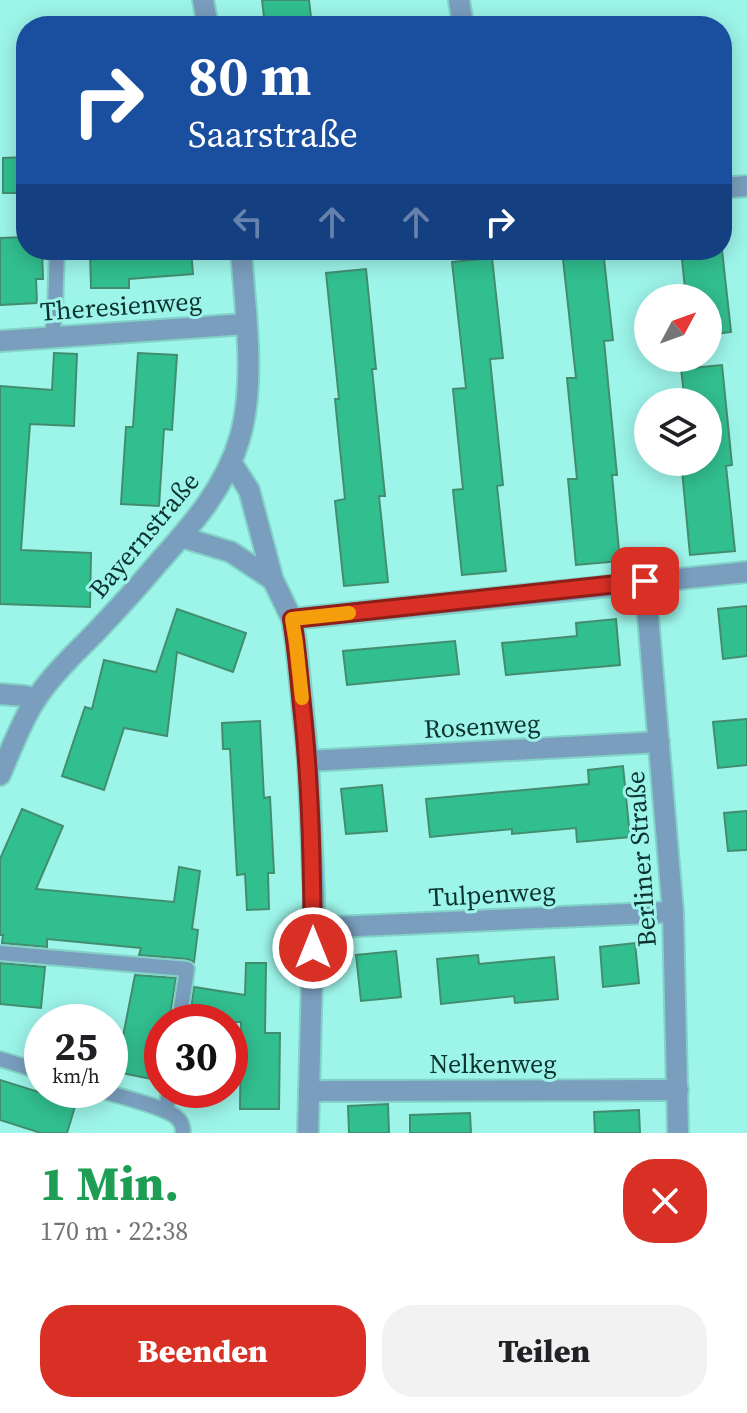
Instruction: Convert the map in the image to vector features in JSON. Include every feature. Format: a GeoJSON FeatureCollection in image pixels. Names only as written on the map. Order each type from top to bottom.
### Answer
{"type":"FeatureCollection","features":[{"type":"Feature","properties":{"kind":"street","name":"Bayernstraße"},"geometry":{"type":"LineString","coordinates":[[0,775],[36,699],[181,537],[211,500],[231,462],[241,435],[249,389],[242,260]]}},
{"type":"Feature","properties":{"kind":"street","name":"Theresienweg"},"geometry":{"type":"LineString","coordinates":[[0,341],[246,324]]}},
{"type":"Feature","properties":{"kind":"street"},"geometry":{"type":"LineString","coordinates":[[231,462],[249,490],[273,580],[292,619],[296,643],[308,761],[314,895],[308,1133]]}},
{"type":"Feature","properties":{"kind":"street"},"geometry":{"type":"LineString","coordinates":[[181,537],[231,552],[273,580]]}},
{"type":"Feature","properties":{"kind":"street"},"geometry":{"type":"LineString","coordinates":[[292,619],[747,572]]}},
{"type":"Feature","properties":{"kind":"street","name":"Berliner Straße"},"geometry":{"type":"LineString","coordinates":[[645,581],[673,912],[678,1133]]}},
{"type":"Feature","properties":{"kind":"street"},"geometry":{"type":"LineString","coordinates":[[0,694],[36,699]]}},
{"type":"Feature","properties":{"kind":"street","name":"Rosenweg"},"geometry":{"type":"LineString","coordinates":[[308,761],[659,742]]}},
{"type":"Feature","properties":{"kind":"street","name":"Tulpenweg"},"geometry":{"type":"LineString","coordinates":[[313,928],[673,912]]}},
{"type":"Feature","properties":{"kind":"street","name":"Nelkenweg"},"geometry":{"type":"LineString","coordinates":[[309,1091],[678,1090]]}},
{"type":"Feature","properties":{"kind":"lane"},"geometry":{"type":"LineString","coordinates":[[52,337],[57,260]]}},
{"type":"Feature","properties":{"kind":"lane"},"geometry":{"type":"LineString","coordinates":[[0,953],[187,969],[182,1004]]}},
{"type":"Feature","properties":{"kind":"lane"},"geometry":{"type":"LineString","coordinates":[[0,1059],[24,1066]]}},
{"type":"Feature","properties":{"kind":"lane"},"geometry":{"type":"LineString","coordinates":[[128,1099],[177,1117],[183,1125],[183,1133]]}},
{"type":"Feature","properties":{"kind":"building"},"geometry":{"type":"Polygon","coordinates":[[[262,0],[309,0],[311,16],[264,16],[262,0]]]}},
{"type":"Feature","properties":{"kind":"building"},"geometry":{"type":"Polygon","coordinates":[[[16,157],[16,193],[3,193],[3,158],[16,157]]]}},
{"type":"Feature","properties":{"kind":"building"},"geometry":{"type":"Polygon","coordinates":[[[16,237],[16,260],[42,260],[43,279],[36,279],[37,303],[0,305],[0,238],[16,237]]]}},
{"type":"Feature","properties":{"kind":"building"},"geometry":{"type":"Polygon","coordinates":[[[90,260],[192,260],[193,274],[129,279],[129,288],[91,288],[90,260]]]}},
{"type":"Feature","properties":{"kind":"building"},"geometry":{"type":"Polygon","coordinates":[[[492,260],[503,358],[490,359],[503,485],[497,486],[506,571],[462,575],[453,490],[463,489],[453,389],[466,388],[452,262],[492,260]]]}},
{"type":"Feature","properties":{"kind":"building"},"geometry":{"type":"Polygon","coordinates":[[[563,260],[604,260],[613,340],[604,341],[617,475],[612,475],[620,561],[576,565],[568,479],[577,479],[567,378],[576,378],[563,260]]]}},
{"type":"Feature","properties":{"kind":"building"},"geometry":{"type":"Polygon","coordinates":[[[682,260],[723,260],[731,332],[722,333],[722,284],[685,284],[682,260]]]}},
{"type":"Feature","properties":{"kind":"building"},"geometry":{"type":"Polygon","coordinates":[[[366,269],[385,496],[379,496],[388,582],[344,586],[335,501],[345,499],[326,273],[366,269]]]}},
{"type":"Feature","properties":{"kind":"building"},"geometry":{"type":"Polygon","coordinates":[[[54,353],[77,354],[74,426],[30,424],[21,550],[91,553],[90,607],[0,604],[0,386],[52,390],[54,353]]]}},
{"type":"Feature","properties":{"kind":"building"},"geometry":{"type":"Polygon","coordinates":[[[138,353],[177,355],[172,430],[164,429],[159,506],[121,504],[126,427],[133,427],[138,353]]]}},
{"type":"Feature","properties":{"kind":"building"},"geometry":{"type":"Polygon","coordinates":[[[722,365],[732,465],[726,466],[735,551],[690,555],[683,476],[722,476],[722,388],[683,388],[681,372],[722,372],[722,365]]]}},
{"type":"Feature","properties":{"kind":"building"},"geometry":{"type":"Polygon","coordinates":[[[747,606],[747,656],[723,659],[718,609],[747,606]]]}},
{"type":"Feature","properties":{"kind":"building"},"geometry":{"type":"Polygon","coordinates":[[[177,609],[246,633],[233,672],[177,652],[167,736],[124,728],[104,790],[62,776],[85,707],[92,709],[104,660],[156,672],[177,609]]]}},
{"type":"Feature","properties":{"kind":"building"},"geometry":{"type":"Polygon","coordinates":[[[616,619],[620,665],[506,675],[502,643],[577,636],[576,623],[616,619]]]}},
{"type":"Feature","properties":{"kind":"building"},"geometry":{"type":"Polygon","coordinates":[[[455,641],[459,674],[347,685],[343,651],[455,641]]]}},
{"type":"Feature","properties":{"kind":"building"},"geometry":{"type":"Polygon","coordinates":[[[747,719],[747,765],[718,768],[713,722],[747,719]]]}},
{"type":"Feature","properties":{"kind":"building"},"geometry":{"type":"Polygon","coordinates":[[[260,721],[264,798],[270,797],[274,873],[268,873],[269,909],[247,910],[245,874],[237,875],[230,749],[223,749],[222,723],[260,721]]]}},
{"type":"Feature","properties":{"kind":"building"},"geometry":{"type":"Polygon","coordinates":[[[623,766],[630,837],[577,842],[576,828],[512,834],[512,829],[430,837],[426,799],[589,784],[588,770],[623,766]]]}},
{"type":"Feature","properties":{"kind":"building"},"geometry":{"type":"Polygon","coordinates":[[[382,785],[387,831],[346,834],[341,789],[382,785]]]}},
{"type":"Feature","properties":{"kind":"building"},"geometry":{"type":"Polygon","coordinates":[[[22,809],[63,826],[36,889],[174,902],[179,867],[200,871],[192,929],[198,930],[194,962],[139,955],[141,948],[47,939],[47,947],[2,943],[0,859],[22,809]]]}},
{"type":"Feature","properties":{"kind":"building"},"geometry":{"type":"Polygon","coordinates":[[[747,811],[747,850],[728,851],[724,813],[747,811]]]}},
{"type":"Feature","properties":{"kind":"building"},"geometry":{"type":"Polygon","coordinates":[[[635,943],[639,983],[603,987],[600,947],[635,943]]]}},
{"type":"Feature","properties":{"kind":"building"},"geometry":{"type":"Polygon","coordinates":[[[396,951],[401,997],[361,1001],[356,955],[396,951]]]}},
{"type":"Feature","properties":{"kind":"building"},"geometry":{"type":"Polygon","coordinates":[[[478,955],[479,964],[554,957],[558,999],[515,1003],[514,996],[441,1004],[437,959],[478,955]]]}},
{"type":"Feature","properties":{"kind":"building"},"geometry":{"type":"Polygon","coordinates":[[[0,963],[45,967],[41,1004],[0,1004],[0,963]]]}},
{"type":"Feature","properties":{"kind":"building"},"geometry":{"type":"Polygon","coordinates":[[[246,963],[266,963],[265,1033],[280,1033],[279,1109],[240,1109],[248,1108],[248,1004],[192,1004],[194,987],[245,995],[246,963]]]}},
{"type":"Feature","properties":{"kind":"building"},"geometry":{"type":"Polygon","coordinates":[[[135,975],[176,978],[172,1004],[144,1004],[144,1077],[128,1074],[128,1011],[135,975]]]}},
{"type":"Feature","properties":{"kind":"building"},"geometry":{"type":"Polygon","coordinates":[[[0,1080],[24,1088],[24,1108],[75,1108],[67,1133],[41,1133],[0,1120],[0,1080]]]}},
{"type":"Feature","properties":{"kind":"building"},"geometry":{"type":"Polygon","coordinates":[[[388,1104],[389,1133],[349,1133],[348,1106],[388,1104]]]}},
{"type":"Feature","properties":{"kind":"building"},"geometry":{"type":"Polygon","coordinates":[[[639,1110],[640,1133],[595,1133],[594,1112],[639,1110]]]}},
{"type":"Feature","properties":{"kind":"building"},"geometry":{"type":"Polygon","coordinates":[[[470,1113],[471,1133],[410,1133],[410,1115],[470,1113]]]}},
{"type":"Feature","properties":{"kind":"slow traffic"},"geometry":{"type":"LineString","coordinates":[[302,698],[292,619],[349,613]]}},
{"type":"Feature","properties":{"kind":"route"},"geometry":{"type":"LineString","coordinates":[[313,948],[314,895],[308,761],[292,619],[645,581]]}}]}
